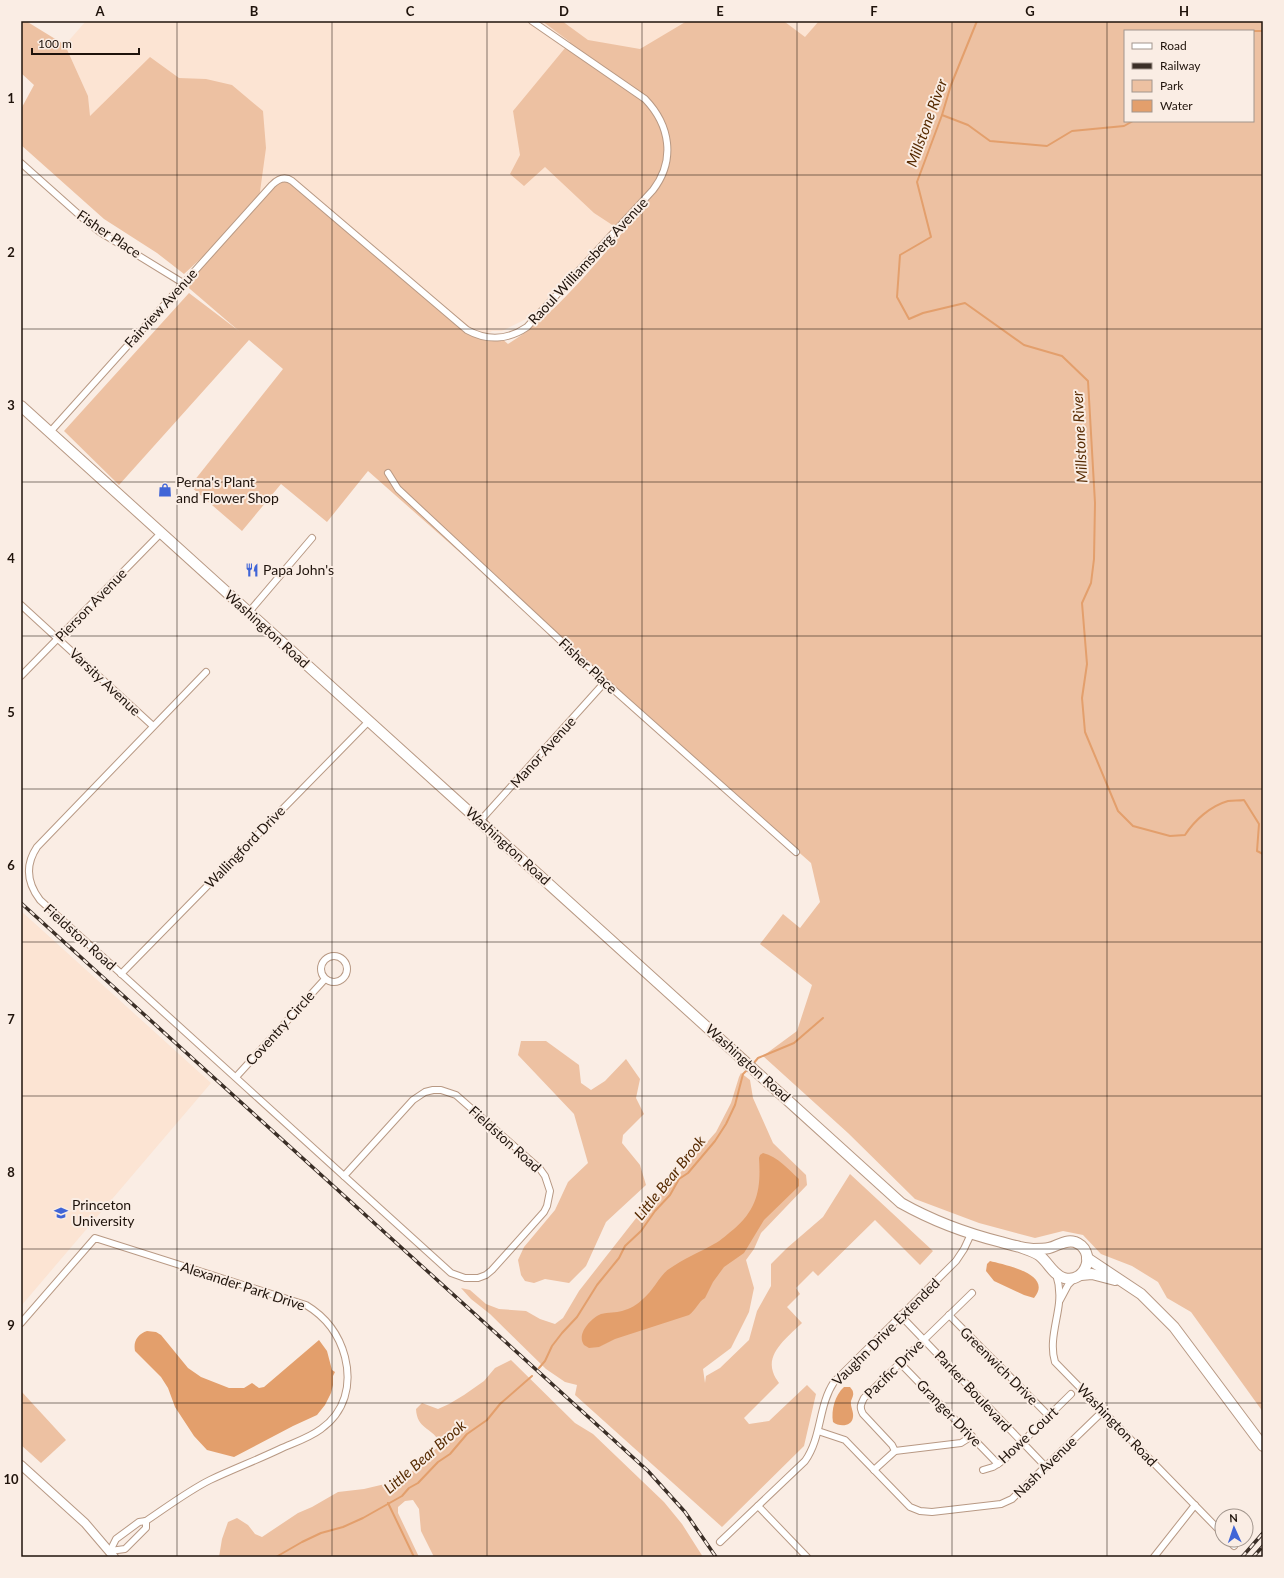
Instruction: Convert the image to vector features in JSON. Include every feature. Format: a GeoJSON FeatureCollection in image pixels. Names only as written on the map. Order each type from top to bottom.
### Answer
{"type":"FeatureCollection","features":[{"type":"Feature","properties":{"kind":"main road","name":"Washington Road"},"geometry":{"type":"LineString","coordinates":[[21,406],[750,1065],[881,1186],[902,1203],[926,1217],[971,1234],[1033,1249],[1047,1249],[1067,1241],[1073,1242],[1083,1248],[1087,1258],[1141,1294],[1182,1336],[1263,1446]]}},
{"type":"Feature","properties":{"kind":"main road","name":"Washington Road"},"geometry":{"type":"LineString","coordinates":[[1017,1246],[1038,1254],[1046,1261],[1054,1272]]}},
{"type":"Feature","properties":{"kind":"main road"},"geometry":{"type":"LineString","coordinates":[[1056,1246],[1052,1251],[1050,1263],[1054,1272],[1065,1279],[1092,1274],[1127,1284]]}},
{"type":"Feature","properties":{"kind":"main road"},"geometry":{"type":"LineString","coordinates":[[1078,1276],[1087,1265],[1087,1258]]}},
{"type":"Feature","properties":{"kind":"street","name":"Raoul Williamsberg Avenue"},"geometry":{"type":"LineString","coordinates":[[272,185],[282,179],[289,179],[292,181],[467,330],[490,338],[509,336],[523,330],[531,324],[653,190],[662,174],[667,153],[667,141],[662,123],[654,109],[645,99],[532,21]]}},
{"type":"Feature","properties":{"kind":"street","name":"Fisher Place"},"geometry":{"type":"LineString","coordinates":[[21,163],[96,229],[183,283]]}},
{"type":"Feature","properties":{"kind":"street","name":"Fairview Avenue"},"geometry":{"type":"LineString","coordinates":[[50,432],[272,185]]}},
{"type":"Feature","properties":{"kind":"street","name":"Fisher Place"},"geometry":{"type":"LineString","coordinates":[[388,473],[398,489],[605,682],[796,852]]}},
{"type":"Feature","properties":{"kind":"street","name":"Pierson Avenue"},"geometry":{"type":"LineString","coordinates":[[21,676],[161,533]]}},
{"type":"Feature","properties":{"kind":"street"},"geometry":{"type":"LineString","coordinates":[[249,612],[312,538]]}},
{"type":"Feature","properties":{"kind":"street","name":"Varsity Avenue"},"geometry":{"type":"LineString","coordinates":[[21,605],[153,726]]}},
{"type":"Feature","properties":{"kind":"street","name":"Fieldston Road"},"geometry":{"type":"LineString","coordinates":[[206,672],[37,847],[31,857],[28,869],[31,886],[40,900],[236,1077],[344,1176],[451,1273],[465,1278],[478,1278],[492,1270],[544,1212],[550,1198],[548,1182],[540,1169],[456,1095],[441,1090],[425,1092],[413,1100],[344,1176]]}},
{"type":"Feature","properties":{"kind":"street","name":"Manor Avenue"},"geometry":{"type":"LineString","coordinates":[[480,821],[605,682]]}},
{"type":"Feature","properties":{"kind":"street","name":"Wallingford Drive"},"geometry":{"type":"LineString","coordinates":[[121,974],[369,721]]}},
{"type":"Feature","properties":{"kind":"street","name":"Coventry Circle"},"geometry":{"type":"LineString","coordinates":[[333,956],[342,960],[347,969],[343,978],[334,982],[325,979],[320,970],[324,960],[333,956]]}},
{"type":"Feature","properties":{"kind":"street","name":"Coventry Circle"},"geometry":{"type":"LineString","coordinates":[[236,1077],[325,979]]}},
{"type":"Feature","properties":{"kind":"street","name":"Vaughn Drive Extended"},"geometry":{"type":"LineString","coordinates":[[720,1542],[805,1461],[811,1452],[818,1431],[826,1397],[834,1382],[956,1261],[971,1234]]}},
{"type":"Feature","properties":{"kind":"street","name":"Alexander Park Drive"},"geometry":{"type":"LineString","coordinates":[[21,1323],[94,1238],[297,1301],[315,1310],[335,1332],[340,1341],[347,1365],[348,1387],[341,1406],[328,1424],[312,1435],[197,1488],[146,1521],[139,1522],[116,1539],[112,1554]]}},
{"type":"Feature","properties":{"kind":"street","name":"Washington Road"},"geometry":{"type":"LineString","coordinates":[[1054,1272],[1059,1285],[1060,1301],[1052,1351],[1055,1362],[1214,1525]]}},
{"type":"Feature","properties":{"kind":"street","name":"Washington Road"},"geometry":{"type":"LineString","coordinates":[[1060,1301],[1068,1286],[1078,1276]]}},
{"type":"Feature","properties":{"kind":"street","name":"Pacific Drive"},"geometry":{"type":"LineString","coordinates":[[895,1451],[892,1445],[863,1414],[860,1409],[860,1404],[864,1398],[972,1293]]}},
{"type":"Feature","properties":{"kind":"street","name":"Parker Boulevard"},"geometry":{"type":"LineString","coordinates":[[900,1315],[1046,1467]]}},
{"type":"Feature","properties":{"kind":"street","name":"Greenwich Drive"},"geometry":{"type":"LineString","coordinates":[[949,1315],[1049,1416]]}},
{"type":"Feature","properties":{"kind":"street","name":"Granger Drive"},"geometry":{"type":"LineString","coordinates":[[900,1363],[998,1464]]}},
{"type":"Feature","properties":{"kind":"street","name":"Howe Court"},"geometry":{"type":"LineString","coordinates":[[982,1470],[998,1464],[1071,1394]]}},
{"type":"Feature","properties":{"kind":"street","name":"Nash Avenue"},"geometry":{"type":"LineString","coordinates":[[818,1431],[845,1440],[910,1507],[920,1511],[932,1512],[1000,1504],[1012,1499],[1103,1411]]}},
{"type":"Feature","properties":{"kind":"street"},"geometry":{"type":"LineString","coordinates":[[874,1470],[895,1451],[961,1443],[972,1436]]}},
{"type":"Feature","properties":{"kind":"street"},"geometry":{"type":"LineString","coordinates":[[21,1465],[85,1523],[112,1554]]}},
{"type":"Feature","properties":{"kind":"street"},"geometry":{"type":"LineString","coordinates":[[1154,1557],[1195,1505]]}},
{"type":"Feature","properties":{"kind":"street"},"geometry":{"type":"LineString","coordinates":[[758,1506],[807,1557]]}},
{"type":"Feature","properties":{"kind":"street","name":"Alexander Park Drive"},"geometry":{"type":"LineString","coordinates":[[112,1554],[125,1549],[146,1528],[146,1521]]}},
{"type":"Feature","properties":{"kind":"shaded area"},"geometry":{"type":"Polygon","coordinates":[[[86,21],[905,21],[678,156],[536,314],[502,331],[492,331],[482,337],[326,209],[259,199],[90,127],[88,96],[65,45],[86,21]]]}},
{"type":"Feature","properties":{"kind":"shaded area","name":"Princeton University"},"geometry":{"type":"Polygon","coordinates":[[[21,911],[211,1083],[21,1306],[21,911]]]}},
{"type":"Feature","properties":{"kind":"green space"},"geometry":{"type":"Polygon","coordinates":[[[21,21],[26,21],[65,45],[88,96],[90,116],[150,57],[179,78],[206,79],[232,85],[263,111],[266,148],[259,199],[284,178],[326,209],[482,337],[501,338],[508,344],[525,333],[555,307],[583,278],[623,232],[594,213],[545,167],[524,186],[510,174],[520,155],[513,111],[570,42],[542,21],[562,21],[588,40],[640,49],[687,21],[785,22],[805,37],[819,21],[1263,21],[1263,1412],[1191,1312],[1167,1298],[1158,1282],[1132,1266],[1101,1254],[1083,1235],[1063,1231],[1035,1238],[979,1223],[915,1199],[848,1133],[763,1056],[797,1031],[812,985],[760,944],[783,914],[800,928],[820,902],[811,863],[368,471],[327,522],[281,484],[242,531],[190,486],[283,369],[249,340],[119,485],[64,431],[189,293],[239,331],[183,283],[220,241],[184,274],[157,253],[104,219],[21,145],[21,109],[34,85],[21,73],[21,21]]]}},
{"type":"Feature","properties":{"kind":"green space"},"geometry":{"type":"Polygon","coordinates":[[[521,1041],[546,1041],[579,1065],[581,1083],[591,1090],[605,1081],[626,1059],[640,1079],[636,1098],[644,1114],[623,1135],[622,1143],[640,1165],[646,1185],[606,1222],[586,1266],[569,1283],[545,1279],[534,1283],[525,1281],[521,1275],[518,1260],[524,1247],[555,1210],[568,1182],[588,1163],[574,1114],[518,1055],[521,1041]]]}},
{"type":"Feature","properties":{"kind":"green space"},"geometry":{"type":"Polygon","coordinates":[[[741,1073],[750,1080],[753,1098],[773,1143],[806,1175],[807,1185],[761,1233],[754,1249],[746,1260],[754,1288],[749,1312],[731,1348],[703,1369],[705,1383],[706,1376],[720,1368],[749,1340],[757,1311],[771,1286],[771,1264],[823,1217],[850,1174],[933,1251],[920,1265],[875,1220],[818,1276],[813,1271],[796,1288],[800,1294],[787,1307],[802,1323],[780,1344],[773,1358],[773,1372],[779,1383],[744,1418],[749,1424],[769,1421],[807,1385],[816,1394],[804,1446],[722,1527],[575,1395],[577,1385],[565,1382],[546,1369],[461,1288],[470,1290],[486,1304],[499,1309],[526,1311],[540,1319],[555,1324],[563,1318],[579,1291],[644,1208],[666,1189],[716,1132],[731,1103],[741,1073]]]}},
{"type":"Feature","properties":{"kind":"green space"},"geometry":{"type":"Polygon","coordinates":[[[511,1360],[575,1423],[593,1434],[664,1502],[682,1524],[703,1557],[434,1557],[421,1531],[419,1509],[413,1500],[405,1501],[398,1507],[398,1513],[419,1557],[219,1557],[222,1539],[228,1522],[237,1518],[248,1525],[255,1534],[262,1537],[298,1513],[338,1492],[364,1489],[385,1484],[395,1490],[416,1467],[419,1461],[437,1448],[439,1441],[436,1436],[419,1420],[416,1409],[422,1403],[438,1409],[449,1404],[484,1381],[495,1368],[511,1360]]]}},
{"type":"Feature","properties":{"kind":"green space"},"geometry":{"type":"Polygon","coordinates":[[[21,1391],[66,1440],[41,1463],[21,1445],[21,1391]]]}},
{"type":"Feature","properties":{"kind":"water"},"geometry":{"type":"Polygon","coordinates":[[[763,1153],[773,1157],[787,1167],[799,1179],[799,1186],[764,1220],[744,1253],[724,1267],[713,1282],[705,1298],[693,1311],[689,1315],[615,1339],[599,1347],[589,1348],[584,1345],[582,1341],[583,1331],[593,1319],[601,1314],[628,1309],[641,1301],[647,1296],[669,1269],[722,1239],[742,1221],[753,1205],[756,1197],[759,1179],[759,1158],[763,1153]]]}},
{"type":"Feature","properties":{"kind":"water"},"geometry":{"type":"Polygon","coordinates":[[[990,1261],[1016,1268],[1033,1277],[1038,1283],[1038,1290],[1034,1298],[994,1281],[986,1271],[987,1264],[990,1261]]]}},
{"type":"Feature","properties":{"kind":"water"},"geometry":{"type":"Polygon","coordinates":[[[147,1331],[156,1332],[161,1335],[188,1368],[201,1377],[229,1388],[244,1388],[252,1383],[259,1388],[264,1387],[319,1340],[327,1351],[332,1370],[335,1372],[333,1376],[331,1393],[325,1405],[317,1415],[234,1457],[207,1450],[194,1436],[175,1407],[168,1388],[161,1377],[135,1351],[137,1338],[147,1331]]]}},
{"type":"Feature","properties":{"kind":"water"},"geometry":{"type":"Polygon","coordinates":[[[844,1387],[850,1387],[853,1391],[851,1403],[853,1415],[850,1423],[839,1425],[833,1422],[834,1403],[838,1394],[844,1387]]]}},
{"type":"Feature","properties":{"kind":"waterway","name":"Millstone River"},"geometry":{"type":"LineString","coordinates":[[977,21],[951,85],[942,115],[917,182],[931,237],[900,255],[897,297],[909,319],[923,313],[965,303],[1024,345],[1062,356],[1088,381],[1095,503],[1094,559],[1091,583],[1082,603],[1087,664],[1082,698],[1085,732],[1118,811],[1133,826],[1170,836],[1185,835],[1198,819],[1215,806],[1228,801],[1244,800],[1259,824],[1257,851],[1263,854]]}},
{"type":"Feature","properties":{"kind":"waterway"},"geometry":{"type":"LineString","coordinates":[[1254,31],[1263,31]]}},
{"type":"Feature","properties":{"kind":"waterway"},"geometry":{"type":"LineString","coordinates":[[942,115],[968,125],[990,141],[1047,146],[1072,131],[1124,126],[1131,122]]}},
{"type":"Feature","properties":{"kind":"waterway","name":"Little Bear Brook"},"geometry":{"type":"LineString","coordinates":[[753,1064],[758,1058],[794,1043],[823,1018]]}},
{"type":"Feature","properties":{"kind":"waterway","name":"Little Bear Brook"},"geometry":{"type":"LineString","coordinates":[[539,1368],[545,1361],[552,1346],[577,1317],[597,1285],[619,1258],[625,1246],[641,1231],[655,1211],[670,1195],[679,1179],[688,1173],[715,1141],[726,1124],[735,1105],[743,1074],[748,1069]]}},
{"type":"Feature","properties":{"kind":"waterway","name":"Little Bear Brook"},"geometry":{"type":"LineString","coordinates":[[276,1557],[321,1533],[343,1527],[363,1518],[402,1496],[409,1488],[418,1483],[438,1462],[450,1454],[467,1434],[487,1420],[500,1404],[532,1376]]}},
{"type":"Feature","properties":{"kind":"waterway"},"geometry":{"type":"LineString","coordinates":[[388,1503],[414,1557]]}},
{"type":"Feature","properties":{"kind":"railway"},"geometry":{"type":"LineString","coordinates":[[21,903],[648,1471],[685,1512],[716,1557]]}},
{"type":"Feature","properties":{"kind":"railway"},"geometry":{"type":"LineString","coordinates":[[1242,1557],[1263,1533]]}},
{"type":"Feature","properties":{"kind":"railway"},"geometry":{"type":"LineString","coordinates":[[1253,1557],[1263,1546]]}},
{"type":"Feature","properties":{"kind":"place","name":"Perna's Plant and Flower Shop"},"geometry":{"type":"Point","coordinates":[165,490]}},
{"type":"Feature","properties":{"kind":"place","name":"Papa John's"},"geometry":{"type":"Point","coordinates":[252,570]}},
{"type":"Feature","properties":{"kind":"place","name":"Princeton University"},"geometry":{"type":"Point","coordinates":[61,1213]}}]}
